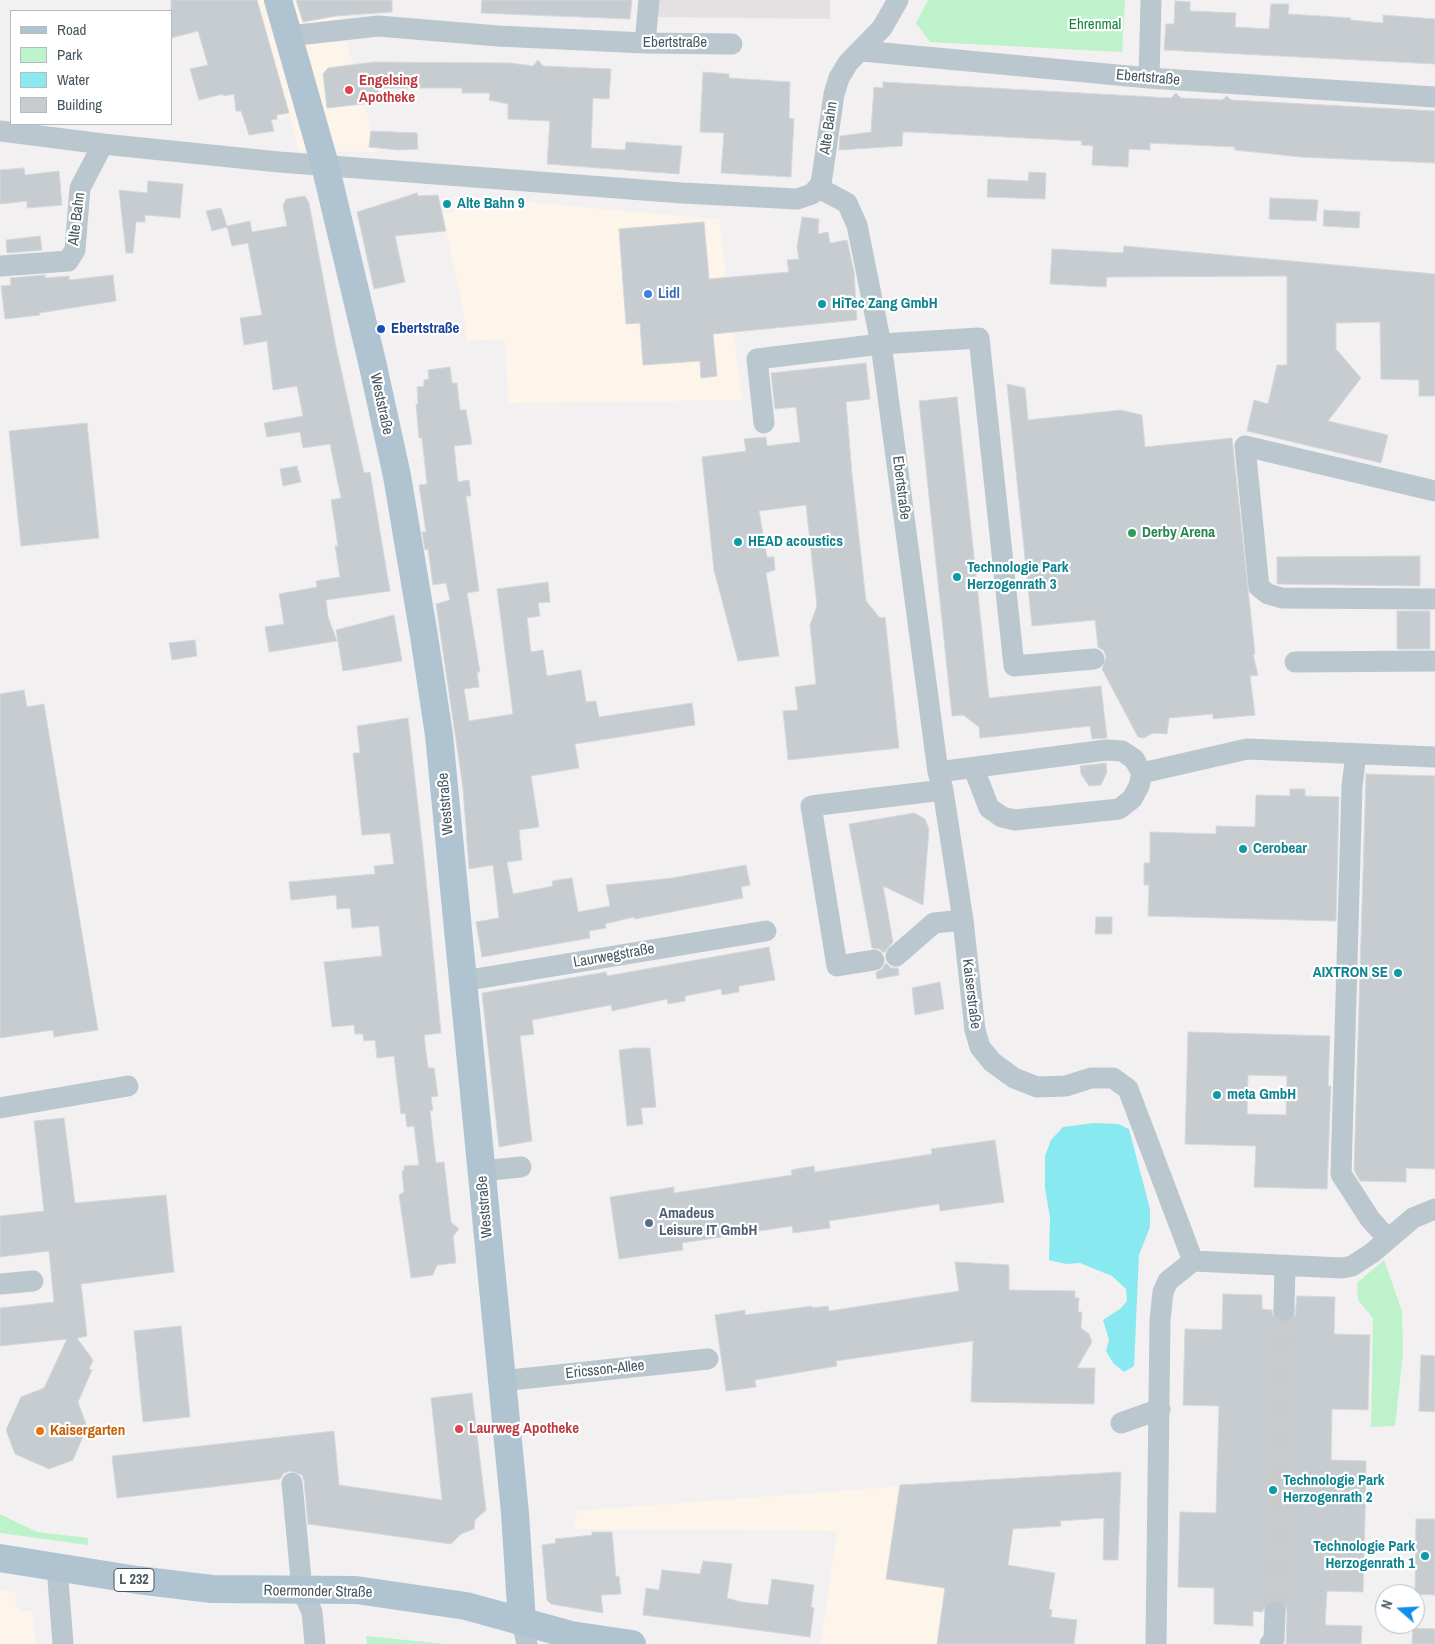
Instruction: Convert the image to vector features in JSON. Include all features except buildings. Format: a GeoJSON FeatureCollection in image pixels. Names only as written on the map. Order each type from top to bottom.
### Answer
{"type":"FeatureCollection","features":[{"type":"Feature","properties":{"kind":"main road","name":"Weststraße"},"geometry":{"type":"LineString","coordinates":[[278,0],[325,165],[377,384],[411,551],[439,735],[515,1512],[524,1633]]}},
{"type":"Feature","properties":{"kind":"main road","name":"Roermonder Straße"},"geometry":{"type":"LineString","coordinates":[[0,1558],[57,1568],[212,1589],[356,1590],[402,1596],[466,1606],[524,1633],[571,1634],[632,1644]]}},
{"type":"Feature","properties":{"kind":"street"},"geometry":{"type":"LineString","coordinates":[[646,43],[649,0]]}},
{"type":"Feature","properties":{"kind":"street","name":"Alte Bahn"},"geometry":{"type":"LineString","coordinates":[[819,188],[828,144],[834,94],[839,78],[848,63],[862,52],[882,28],[898,0]]}},
{"type":"Feature","properties":{"kind":"street"},"geometry":{"type":"LineString","coordinates":[[1149,78],[1150,0]]}},
{"type":"Feature","properties":{"kind":"street","name":"Ebertstraße"},"geometry":{"type":"LineString","coordinates":[[289,36],[378,26],[498,36],[646,43],[732,44]]}},
{"type":"Feature","properties":{"kind":"street","name":"Ebertstraße"},"geometry":{"type":"LineString","coordinates":[[862,52],[1149,78],[1435,97]]}},
{"type":"Feature","properties":{"kind":"street"},"geometry":{"type":"LineString","coordinates":[[0,131],[245,159],[682,192],[797,199],[812,194],[819,188]]}},
{"type":"Feature","properties":{"kind":"street","name":"Alte Bahn"},"geometry":{"type":"LineString","coordinates":[[1,266],[68,261],[75,250],[80,188],[103,144]]}},
{"type":"Feature","properties":{"kind":"street","name":"Ebertstraße"},"geometry":{"type":"LineString","coordinates":[[819,188],[847,204],[857,225],[881,344],[940,781]]}},
{"type":"Feature","properties":{"kind":"street"},"geometry":{"type":"LineString","coordinates":[[764,423],[757,359],[881,344],[980,338],[1014,666],[1094,659]]}},
{"type":"Feature","properties":{"kind":"street"},"geometry":{"type":"LineString","coordinates":[[1435,491],[1245,446],[1259,587],[1282,598],[1435,598]]}},
{"type":"Feature","properties":{"kind":"street"},"geometry":{"type":"LineString","coordinates":[[1295,662],[1435,661]]}},
{"type":"Feature","properties":{"kind":"street"},"geometry":{"type":"LineString","coordinates":[[874,960],[837,966],[810,806],[940,781],[974,768],[1106,750],[1122,751],[1134,759],[1142,773],[1139,786],[1132,799],[1120,809],[1015,820],[1002,817],[989,808],[974,768]]}},
{"type":"Feature","properties":{"kind":"street"},"geometry":{"type":"LineString","coordinates":[[1142,773],[1247,750],[1435,757]]}},
{"type":"Feature","properties":{"kind":"street"},"geometry":{"type":"LineString","coordinates":[[1356,754],[1351,796],[1341,1174],[1370,1220],[1388,1239]]}},
{"type":"Feature","properties":{"kind":"street","name":"Kaiserstraße"},"geometry":{"type":"LineString","coordinates":[[940,781],[963,920],[975,1030],[980,1047],[992,1062],[1014,1078],[1037,1087],[1066,1086],[1091,1078],[1113,1078],[1128,1089],[1193,1261]]}},
{"type":"Feature","properties":{"kind":"street"},"geometry":{"type":"LineString","coordinates":[[896,956],[934,923],[963,920]]}},
{"type":"Feature","properties":{"kind":"street","name":"Laurwegstraße"},"geometry":{"type":"LineString","coordinates":[[462,982],[766,931]]}},
{"type":"Feature","properties":{"kind":"street"},"geometry":{"type":"LineString","coordinates":[[0,1108],[128,1086]]}},
{"type":"Feature","properties":{"kind":"street"},"geometry":{"type":"LineString","coordinates":[[481,1171],[521,1166]]}},
{"type":"Feature","properties":{"kind":"street"},"geometry":{"type":"LineString","coordinates":[[1156,1644],[1160,1320],[1163,1292],[1168,1281],[1193,1261],[1342,1268],[1352,1266],[1413,1218],[1435,1209]]}},
{"type":"Feature","properties":{"kind":"street"},"geometry":{"type":"LineString","coordinates":[[1284,1310],[1285,1264]]}},
{"type":"Feature","properties":{"kind":"street"},"geometry":{"type":"LineString","coordinates":[[0,1284],[33,1281]]}},
{"type":"Feature","properties":{"kind":"street","name":"Ericsson-Allee"},"geometry":{"type":"LineString","coordinates":[[501,1381],[708,1359]]}},
{"type":"Feature","properties":{"kind":"street"},"geometry":{"type":"LineString","coordinates":[[1121,1423],[1160,1409]]}},
{"type":"Feature","properties":{"kind":"street"},"geometry":{"type":"LineString","coordinates":[[292,1484],[302,1590],[312,1612],[315,1644]]}},
{"type":"Feature","properties":{"kind":"street"},"geometry":{"type":"LineString","coordinates":[[57,1568],[63,1644]]}},
{"type":"Feature","properties":{"kind":"street"},"geometry":{"type":"LineString","coordinates":[[1270,1644],[1274,1639],[1275,1612]]}},
{"type":"Feature","properties":{"kind":"shaded area"},"geometry":{"type":"Polygon","coordinates":[[[227,0],[334,0],[378,152],[299,151],[290,116],[260,123],[227,0]]]}},
{"type":"Feature","properties":{"kind":"shaded area"},"geometry":{"type":"Polygon","coordinates":[[[656,0],[830,0],[830,19],[655,17],[656,0]]]}},
{"type":"Feature","properties":{"kind":"shaded area"},"geometry":{"type":"Polygon","coordinates":[[[454,196],[719,219],[742,400],[509,403],[504,339],[467,341],[462,304],[442,212],[453,213],[454,196]]]}},
{"type":"Feature","properties":{"kind":"shaded area"},"geometry":{"type":"Polygon","coordinates":[[[1022,1477],[1007,1585],[984,1644],[821,1644],[837,1531],[573,1529],[577,1511],[1022,1477]]]}},
{"type":"Feature","properties":{"kind":"shaded area"},"geometry":{"type":"Polygon","coordinates":[[[0,1589],[16,1592],[15,1605],[20,1611],[32,1611],[36,1644],[0,1644],[0,1589]]]}},
{"type":"Feature","properties":{"kind":"green space","name":"Ehrenmal"},"geometry":{"type":"Polygon","coordinates":[[[928,0],[1125,0],[1122,52],[930,42],[916,23],[928,0]]]}},
{"type":"Feature","properties":{"kind":"green space"},"geometry":{"type":"Polygon","coordinates":[[[1384,1260],[1402,1311],[1403,1353],[1395,1426],[1371,1427],[1373,1318],[1358,1300],[1357,1283],[1384,1260]]]}},
{"type":"Feature","properties":{"kind":"green space"},"geometry":{"type":"Polygon","coordinates":[[[0,1514],[37,1532],[88,1538],[88,1545],[0,1533],[0,1514]]]}},
{"type":"Feature","properties":{"kind":"green space"},"geometry":{"type":"Polygon","coordinates":[[[366,1636],[446,1644],[367,1644],[366,1636]]]}},
{"type":"Feature","properties":{"kind":"water"},"geometry":{"type":"Polygon","coordinates":[[[1094,1123],[1118,1124],[1129,1129],[1150,1209],[1150,1227],[1139,1255],[1134,1366],[1124,1372],[1113,1363],[1106,1351],[1109,1340],[1103,1320],[1120,1309],[1127,1301],[1126,1289],[1112,1276],[1080,1263],[1066,1264],[1049,1260],[1050,1217],[1045,1188],[1045,1156],[1051,1140],[1063,1127],[1094,1123]]]}},
{"type":"Feature","properties":{"kind":"tunnel"},"geometry":{"type":"LineString","coordinates":[[1275,1612],[1284,1310]]}},
{"type":"Feature","properties":{"kind":"place","name":"Engelsing Apotheke"},"geometry":{"type":"Point","coordinates":[349,90]}},
{"type":"Feature","properties":{"kind":"place","name":"Alte Bahn 9"},"geometry":{"type":"Point","coordinates":[447,204]}},
{"type":"Feature","properties":{"kind":"place","name":"Lidl"},"geometry":{"type":"Point","coordinates":[648,294]}},
{"type":"Feature","properties":{"kind":"place","name":"HiTec Zang GmbH"},"geometry":{"type":"Point","coordinates":[822,304]}},
{"type":"Feature","properties":{"kind":"place","name":"Ebertstraße"},"geometry":{"type":"Point","coordinates":[381,329]}},
{"type":"Feature","properties":{"kind":"place","name":"Derby Arena"},"geometry":{"type":"Point","coordinates":[1132,533]}},
{"type":"Feature","properties":{"kind":"place","name":"HEAD acoustics"},"geometry":{"type":"Point","coordinates":[738,542]}},
{"type":"Feature","properties":{"kind":"place","name":"Technologie Park Herzogenrath 3"},"geometry":{"type":"Point","coordinates":[957,577]}},
{"type":"Feature","properties":{"kind":"place","name":"Cerobear"},"geometry":{"type":"Point","coordinates":[1243,849]}},
{"type":"Feature","properties":{"kind":"place","name":"AIXTRON SE"},"geometry":{"type":"Point","coordinates":[1398,973]}},
{"type":"Feature","properties":{"kind":"place","name":"meta GmbH"},"geometry":{"type":"Point","coordinates":[1217,1095]}},
{"type":"Feature","properties":{"kind":"place","name":"Amadeus Leisure IT GmbH"},"geometry":{"type":"Point","coordinates":[649,1223]}},
{"type":"Feature","properties":{"kind":"place","name":"Laurweg Apotheke"},"geometry":{"type":"Point","coordinates":[459,1429]}},
{"type":"Feature","properties":{"kind":"place","name":"Kaisergarten"},"geometry":{"type":"Point","coordinates":[40,1431]}},
{"type":"Feature","properties":{"kind":"place","name":"Technologie Park Herzogenrath 2"},"geometry":{"type":"Point","coordinates":[1273,1490]}},
{"type":"Feature","properties":{"kind":"place","name":"Technologie Park Herzogenrath 1"},"geometry":{"type":"Point","coordinates":[1425,1556]}}]}
